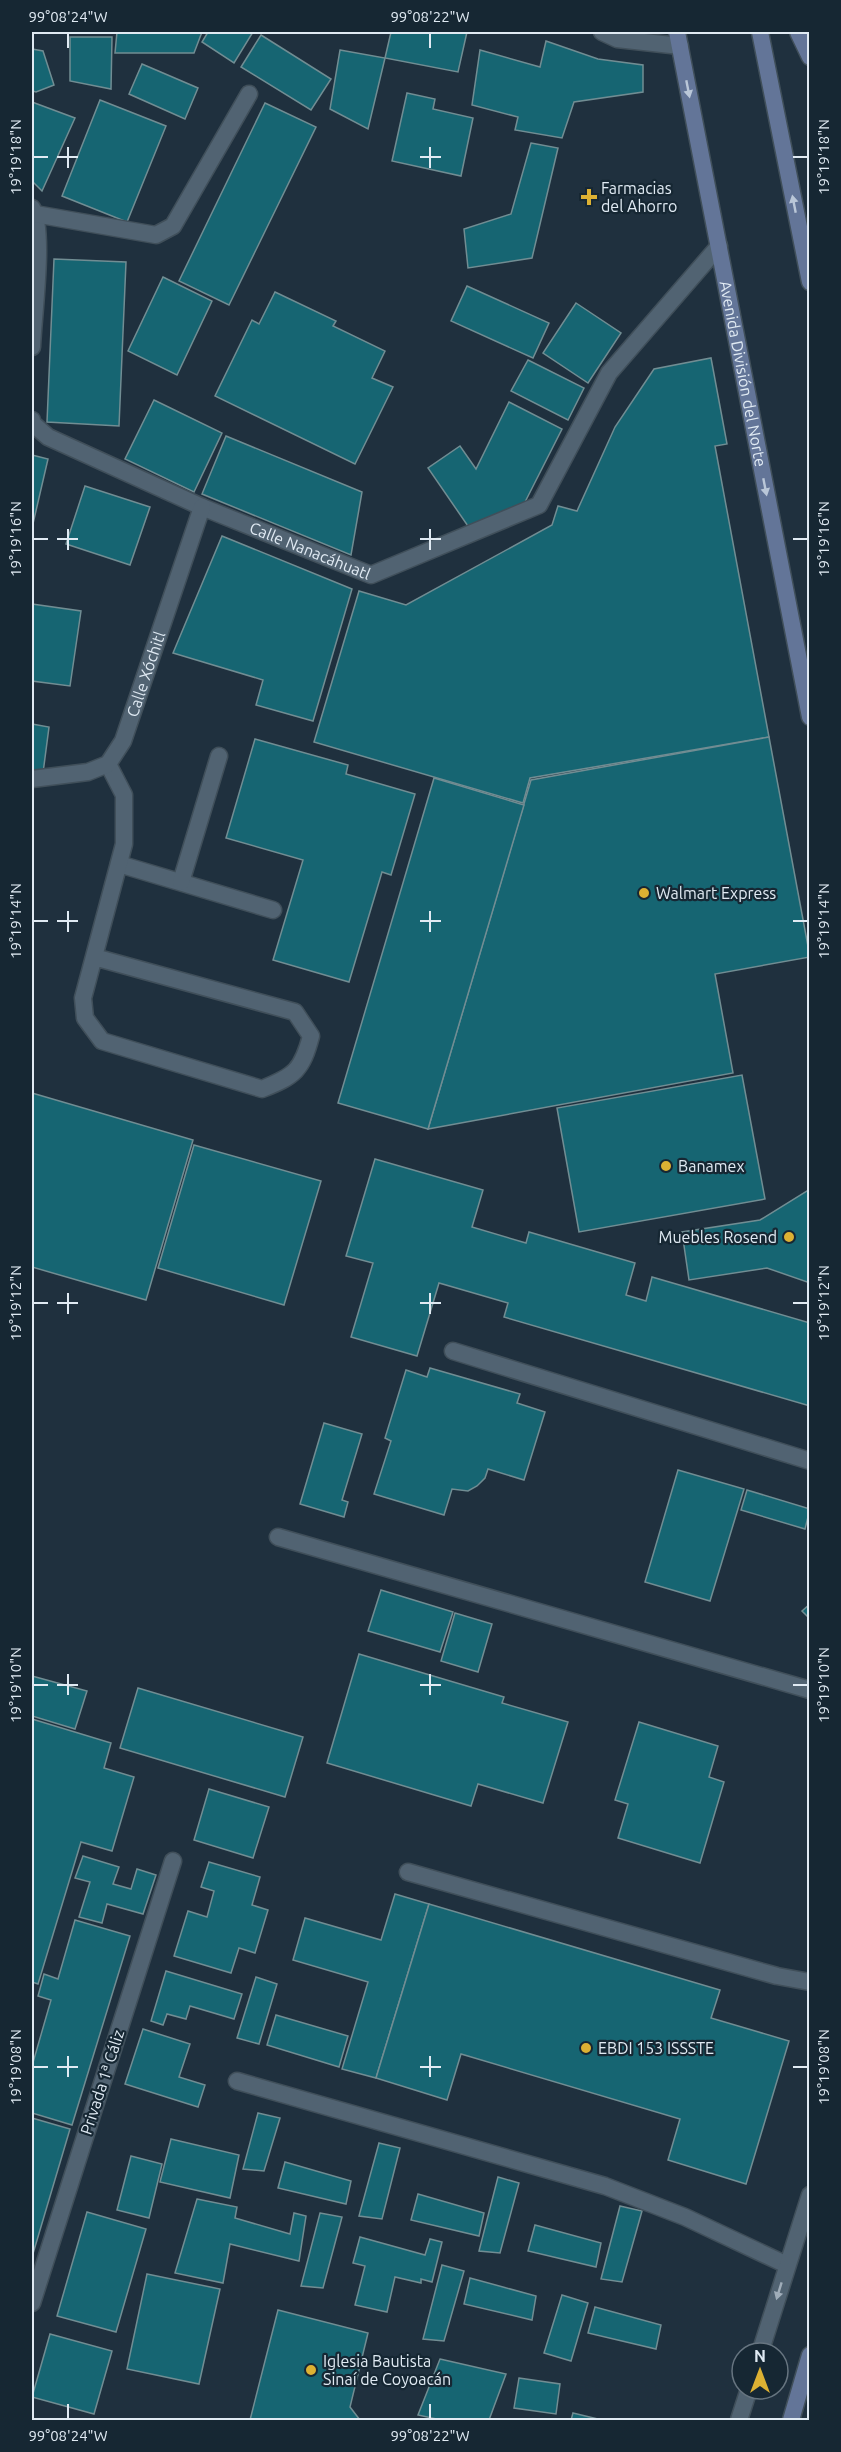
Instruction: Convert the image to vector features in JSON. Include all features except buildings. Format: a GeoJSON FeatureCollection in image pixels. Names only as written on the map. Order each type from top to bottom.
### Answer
{"type":"FeatureCollection","features":[{"type":"Feature","properties":{"kind":"main road"},"geometry":{"type":"LineString","coordinates":[[760,32],[810,282]]}},
{"type":"Feature","properties":{"kind":"main road"},"geometry":{"type":"LineString","coordinates":[[798,32],[810,57]]}},
{"type":"Feature","properties":{"kind":"main road","name":"Avenida División del Norte"},"geometry":{"type":"LineString","coordinates":[[679,39],[810,717]]}},
{"type":"Feature","properties":{"kind":"main road"},"geometry":{"type":"LineString","coordinates":[[791,2421],[810,2355]]}},
{"type":"Feature","properties":{"kind":"street"},"geometry":{"type":"LineString","coordinates":[[602,32],[617,39],[679,39]]}},
{"type":"Feature","properties":{"kind":"street"},"geometry":{"type":"LineString","coordinates":[[32,348],[35,253],[33,211],[156,235],[173,226],[249,94]]}},
{"type":"Feature","properties":{"kind":"street","name":"Calle Nanacáhuatl"},"geometry":{"type":"LineString","coordinates":[[32,420],[48,437],[202,507],[371,575],[539,505],[609,373],[719,246]]}},
{"type":"Feature","properties":{"kind":"street","name":"Calle Xóchitl"},"geometry":{"type":"LineString","coordinates":[[108,764],[123,741],[202,507]]}},
{"type":"Feature","properties":{"kind":"street"},"geometry":{"type":"LineString","coordinates":[[181,882],[219,756]]}},
{"type":"Feature","properties":{"kind":"street"},"geometry":{"type":"LineString","coordinates":[[32,779],[88,772],[108,764],[124,795],[124,844],[83,998],[85,1018],[102,1041],[262,1089],[286,1080],[304,1062],[311,1036],[295,1012],[94,957]]}},
{"type":"Feature","properties":{"kind":"street"},"geometry":{"type":"LineString","coordinates":[[119,864],[273,910]]}},
{"type":"Feature","properties":{"kind":"street"},"geometry":{"type":"LineString","coordinates":[[453,1351],[810,1461]]}},
{"type":"Feature","properties":{"kind":"street"},"geometry":{"type":"LineString","coordinates":[[278,1537],[810,1690]]}},
{"type":"Feature","properties":{"kind":"street","name":"Privada 1ª Cáliz"},"geometry":{"type":"LineString","coordinates":[[32,2303],[173,1861]]}},
{"type":"Feature","properties":{"kind":"street"},"geometry":{"type":"LineString","coordinates":[[408,1872],[777,1976],[810,1982]]}},
{"type":"Feature","properties":{"kind":"street"},"geometry":{"type":"LineString","coordinates":[[237,2080],[605,2186],[685,2217],[787,2265]]}},
{"type":"Feature","properties":{"kind":"street"},"geometry":{"type":"LineString","coordinates":[[764,2341],[810,2195]]}},
{"type":"Feature","properties":{"kind":"street"},"geometry":{"type":"LineString","coordinates":[[740,2421],[746,2401]]}},
{"type":"Feature","properties":{"kind":"place","name":"Farmacias del Ahorro"},"geometry":{"type":"Point","coordinates":[589,197]}},
{"type":"Feature","properties":{"kind":"place","name":"Walmart Express"},"geometry":{"type":"Point","coordinates":[644,893]}},
{"type":"Feature","properties":{"kind":"place","name":"Banamex"},"geometry":{"type":"Point","coordinates":[666,1166]}},
{"type":"Feature","properties":{"kind":"place","name":"Muebles Rosend"},"geometry":{"type":"Point","coordinates":[789,1237]}},
{"type":"Feature","properties":{"kind":"place","name":"EBDI 153 ISSSTE"},"geometry":{"type":"Point","coordinates":[586,2048]}},
{"type":"Feature","properties":{"kind":"place","name":"Iglesia Bautista Sinaí de Coyoacán"},"geometry":{"type":"Point","coordinates":[311,2370]}}]}
